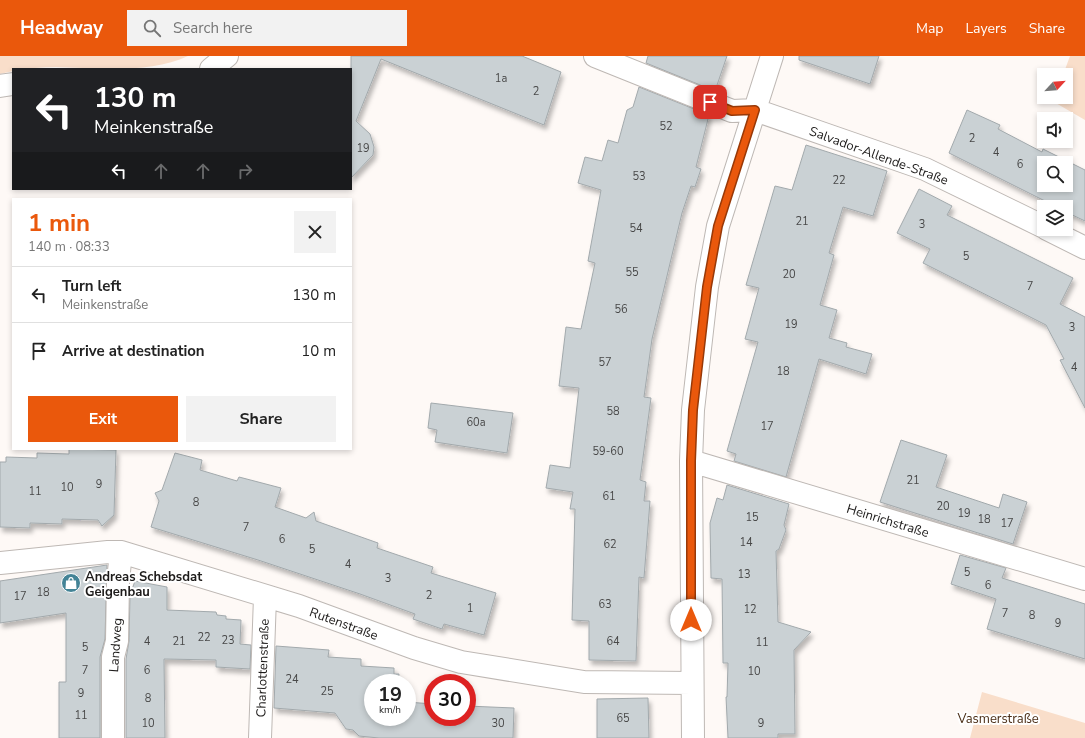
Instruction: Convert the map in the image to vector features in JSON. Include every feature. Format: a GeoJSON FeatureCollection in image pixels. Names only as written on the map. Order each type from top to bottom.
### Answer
{"type":"FeatureCollection","features":[{"type":"Feature","properties":{"kind":"street"},"geometry":{"type":"LineString","coordinates":[[212,68],[227,56]]}},
{"type":"Feature","properties":{"kind":"street"},"geometry":{"type":"LineString","coordinates":[[595,56],[732,111],[755,110]]}},
{"type":"Feature","properties":{"kind":"street"},"geometry":{"type":"LineString","coordinates":[[693,738],[691,461],[693,410],[707,287],[718,226],[772,56]]}},
{"type":"Feature","properties":{"kind":"street"},"geometry":{"type":"LineString","coordinates":[[0,86],[12,84]]}},
{"type":"Feature","properties":{"kind":"street","name":"Salvador-Allende-Straße"},"geometry":{"type":"LineString","coordinates":[[755,110],[925,169],[1037,224]]}},
{"type":"Feature","properties":{"kind":"street"},"geometry":{"type":"LineString","coordinates":[[1062,236],[1085,248]]}},
{"type":"Feature","properties":{"kind":"street","name":"Heinrichstraße"},"geometry":{"type":"LineString","coordinates":[[691,461],[1085,579]]}},
{"type":"Feature","properties":{"kind":"street","name":"Rutenstraße"},"geometry":{"type":"LineString","coordinates":[[0,563],[121,552],[265,597],[299,606],[414,648],[461,662],[584,682],[692,683]]}},
{"type":"Feature","properties":{"kind":"street","name":"Landweg"},"geometry":{"type":"LineString","coordinates":[[114,738],[113,657],[117,641],[118,581],[121,552]]}},
{"type":"Feature","properties":{"kind":"street","name":"Charlottenstraße"},"geometry":{"type":"LineString","coordinates":[[260,738],[265,597]]}},
{"type":"Feature","properties":{"kind":"green space"},"geometry":{"type":"Polygon","coordinates":[[[0,56],[188,56],[173,62],[141,68],[12,68],[12,71],[0,74],[0,56]]]}},
{"type":"Feature","properties":{"kind":"green space"},"geometry":{"type":"Polygon","coordinates":[[[1070,56],[1085,56],[1085,120],[1057,104],[1073,104],[1073,68],[1066,68],[1070,56]]]}},
{"type":"Feature","properties":{"kind":"green space","name":"Vasmerstraße"},"geometry":{"type":"Polygon","coordinates":[[[982,692],[1085,723],[1085,738],[970,738],[982,692]]]}},
{"type":"Feature","properties":{"kind":"building"},"geometry":{"type":"Polygon","coordinates":[[[351,56],[522,56],[561,72],[544,125],[381,59],[356,121],[370,134],[374,147],[373,155],[352,177],[351,56]]]}},
{"type":"Feature","properties":{"kind":"building"},"geometry":{"type":"Polygon","coordinates":[[[648,56],[727,56],[715,91],[646,63],[648,56]]]}},
{"type":"Feature","properties":{"kind":"building"},"geometry":{"type":"Polygon","coordinates":[[[799,56],[879,56],[870,84],[799,60],[799,56]]]}},
{"type":"Feature","properties":{"kind":"building"},"geometry":{"type":"Polygon","coordinates":[[[639,87],[709,115],[696,167],[701,169],[695,187],[691,186],[682,213],[652,339],[644,397],[651,398],[640,480],[646,482],[644,501],[650,501],[644,578],[639,577],[636,661],[589,660],[589,621],[572,620],[575,509],[570,509],[573,492],[546,488],[550,465],[570,468],[579,388],[559,386],[566,327],[581,329],[595,263],[588,261],[601,190],[578,183],[585,157],[602,161],[608,140],[618,143],[627,110],[633,107],[639,87]]]}},
{"type":"Feature","properties":{"kind":"building"},"geometry":{"type":"Polygon","coordinates":[[[967,110],[1000,125],[998,129],[1042,152],[1043,149],[1057,156],[1037,156],[1037,192],[1073,192],[1073,164],[1085,170],[1085,221],[1073,215],[1073,200],[1043,200],[949,153],[967,110]]]}},
{"type":"Feature","properties":{"kind":"building"},"geometry":{"type":"Polygon","coordinates":[[[806,145],[887,171],[873,216],[843,207],[829,253],[834,255],[820,305],[837,310],[829,338],[847,343],[846,347],[872,354],[866,374],[819,359],[786,477],[734,461],[736,454],[727,451],[758,342],[745,339],[759,288],[746,285],[775,186],[792,190],[806,145]]]}},
{"type":"Feature","properties":{"kind":"building"},"geometry":{"type":"Polygon","coordinates":[[[919,189],[952,206],[947,215],[1073,278],[1060,304],[1085,317],[1085,408],[1060,360],[1064,359],[1046,325],[923,263],[930,249],[897,233],[919,189]]]}},
{"type":"Feature","properties":{"kind":"building"},"geometry":{"type":"Polygon","coordinates":[[[431,403],[513,413],[507,453],[435,442],[437,430],[428,428],[431,403]]]}},
{"type":"Feature","properties":{"kind":"building"},"geometry":{"type":"Polygon","coordinates":[[[901,440],[947,455],[936,487],[999,508],[1003,494],[1027,502],[1013,544],[880,502],[901,440]]]}},
{"type":"Feature","properties":{"kind":"building"},"geometry":{"type":"Polygon","coordinates":[[[69,450],[116,450],[114,515],[102,526],[98,520],[62,519],[62,524],[30,523],[30,528],[0,527],[0,462],[6,462],[6,457],[37,458],[37,453],[69,454],[69,450]]]}},
{"type":"Feature","properties":{"kind":"building"},"geometry":{"type":"Polygon","coordinates":[[[175,453],[202,460],[200,470],[237,481],[239,477],[281,488],[275,507],[306,518],[314,512],[316,521],[378,543],[377,548],[433,567],[431,573],[496,593],[484,635],[444,624],[442,629],[413,619],[415,614],[360,594],[258,560],[151,527],[159,501],[155,493],[162,490],[175,453]]]}},
{"type":"Feature","properties":{"kind":"building"},"geometry":{"type":"Polygon","coordinates":[[[727,485],[789,504],[784,525],[786,530],[779,549],[776,551],[778,622],[811,632],[794,650],[795,734],[778,734],[778,738],[728,738],[726,697],[728,663],[723,663],[722,579],[711,578],[710,523],[717,498],[723,500],[727,485]]]}},
{"type":"Feature","properties":{"kind":"building"},"geometry":{"type":"Polygon","coordinates":[[[960,555],[1006,568],[1002,578],[1085,604],[1085,659],[987,629],[996,599],[951,584],[960,555]]]}},
{"type":"Feature","properties":{"kind":"building"},"geometry":{"type":"Polygon","coordinates":[[[107,565],[105,639],[100,657],[100,738],[59,738],[59,682],[66,682],[66,613],[0,623],[0,581],[107,565]]]}},
{"type":"Feature","properties":{"kind":"building"},"geometry":{"type":"Polygon","coordinates":[[[135,581],[167,587],[167,610],[216,612],[217,615],[226,616],[226,619],[241,620],[240,644],[251,645],[250,669],[216,667],[216,660],[164,659],[165,738],[126,738],[126,659],[129,641],[130,595],[135,581]]]}},
{"type":"Feature","properties":{"kind":"building"},"geometry":{"type":"Polygon","coordinates":[[[276,646],[329,650],[328,657],[361,659],[361,666],[394,668],[394,674],[364,674],[364,726],[416,726],[416,703],[424,703],[424,726],[476,726],[476,706],[514,708],[513,738],[379,738],[359,736],[353,730],[346,729],[335,713],[274,708],[276,646]]]}},
{"type":"Feature","properties":{"kind":"building"},"geometry":{"type":"Polygon","coordinates":[[[648,698],[649,738],[597,738],[597,699],[648,698]]]}},
{"type":"Feature","properties":{"kind":"place","name":"Andreas Schebsdat Geigenbau"},"geometry":{"type":"Point","coordinates":[71,583]}},
{"type":"Feature","properties":{"kind":"route"},"geometry":{"type":"LineString","coordinates":[[691,620],[691,461],[693,410],[707,287],[718,226],[755,110],[732,111],[710,102]]}}]}
